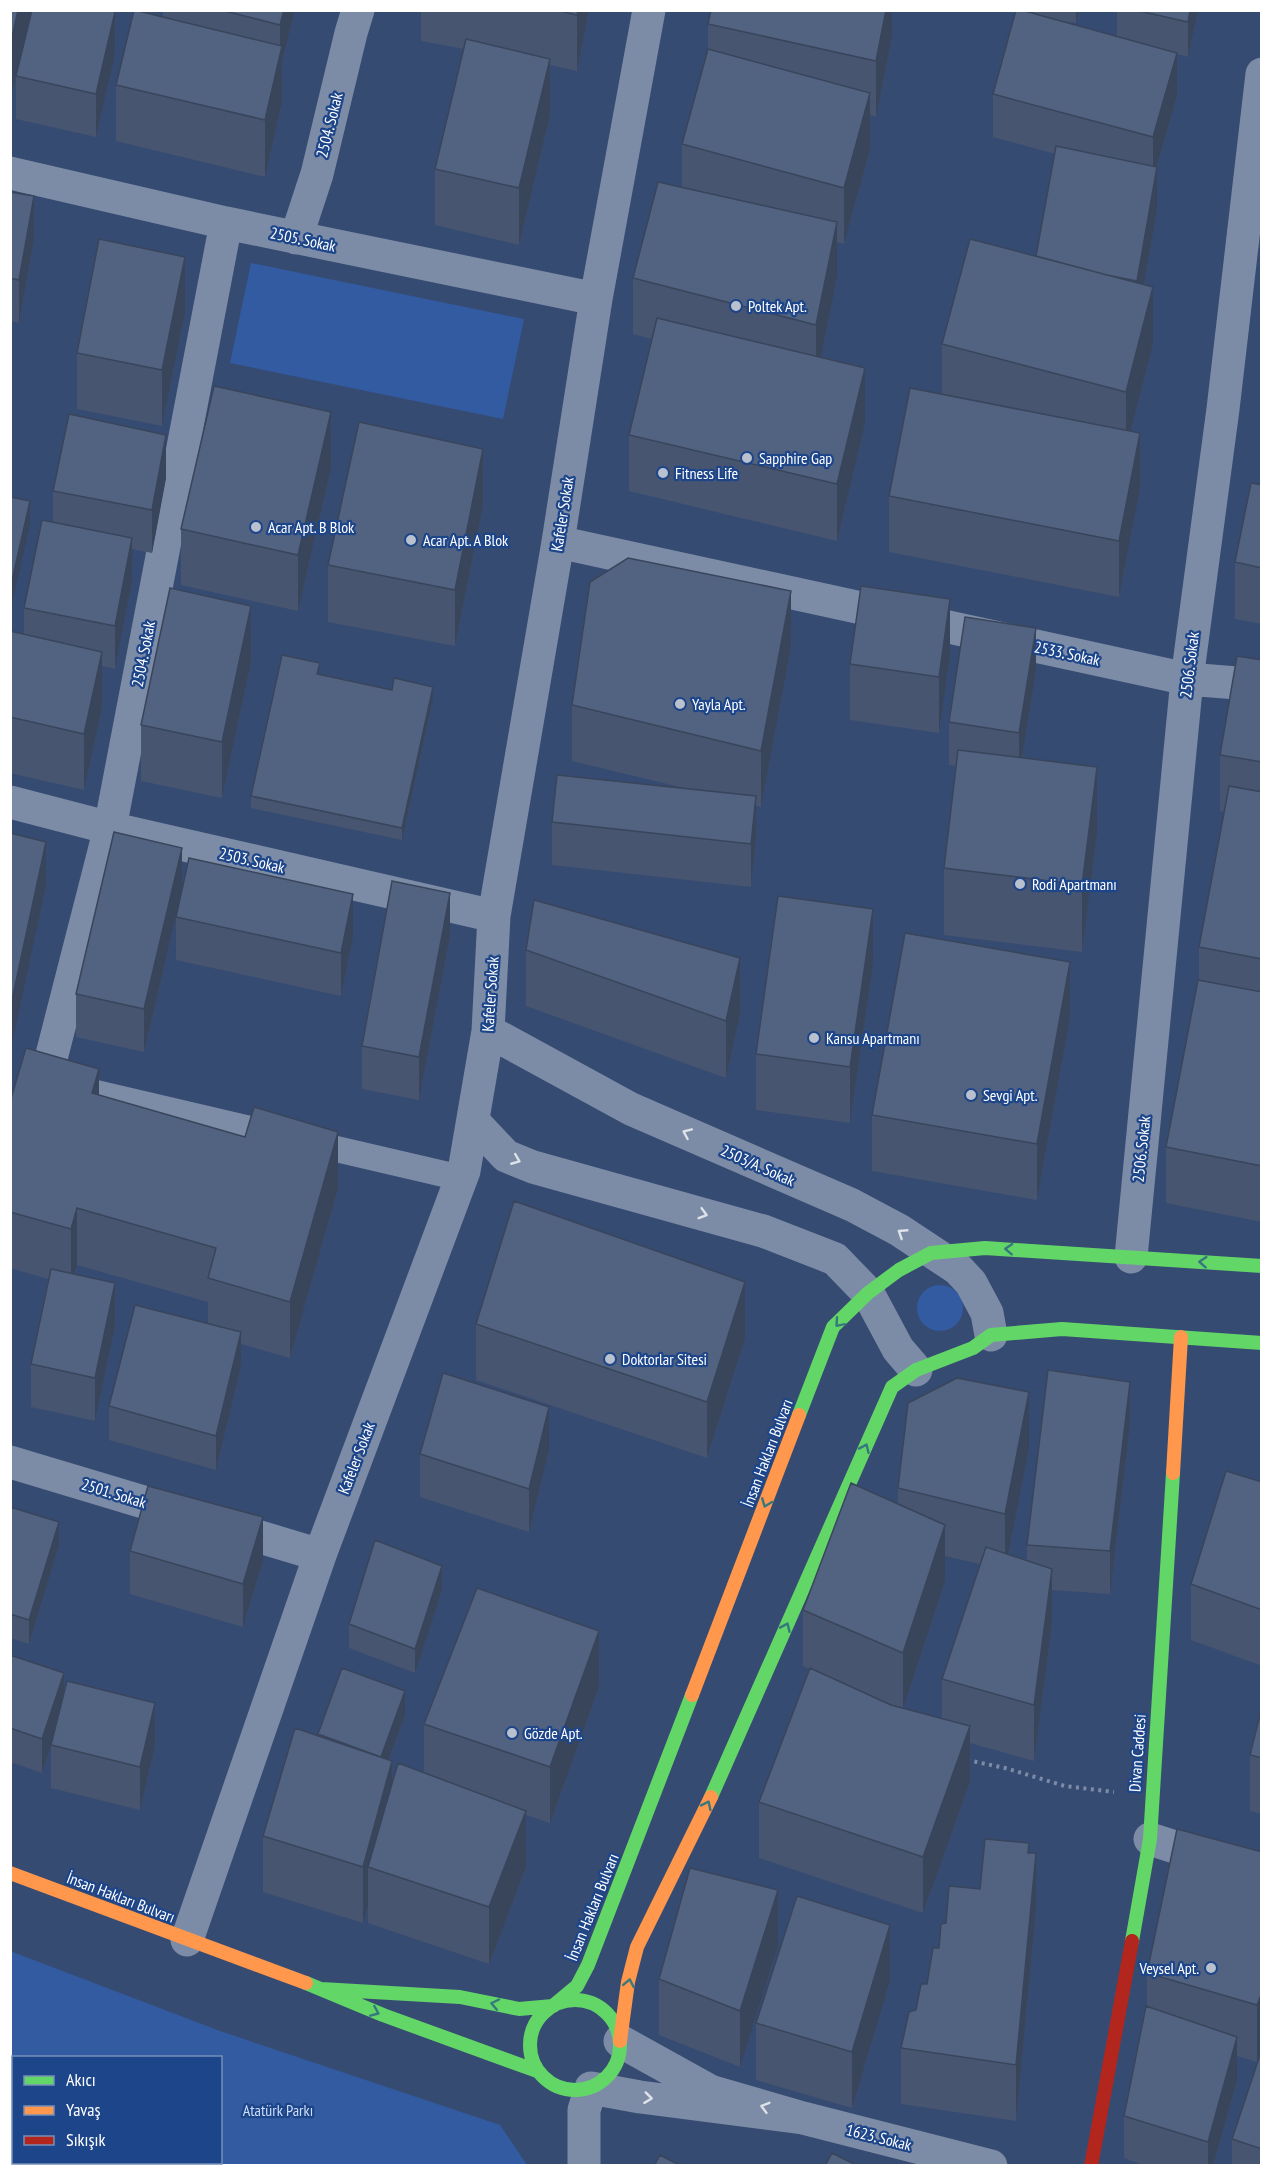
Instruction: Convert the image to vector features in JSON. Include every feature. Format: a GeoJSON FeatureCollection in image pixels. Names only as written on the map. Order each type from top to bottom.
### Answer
{"type":"FeatureCollection","features":[{"type":"Feature","properties":{"kind":"main road","name":"İnsan Hakları Bulvarı"},"geometry":{"type":"LineString","coordinates":[[553,2006],[577,1986],[588,1965],[833,1327],[868,1293],[899,1270],[931,1253],[985,1248],[1262,1266]]}},
{"type":"Feature","properties":{"kind":"main road"},"geometry":{"type":"LineString","coordinates":[[553,2006],[541,2015],[533,2027],[529,2042],[531,2057],[537,2071],[547,2081],[561,2089],[576,2091],[591,2088],[603,2081],[614,2070],[619,2056],[628,1982],[637,1947],[724,1770],[771,1658],[892,1387],[916,1370],[973,1348],[991,1335],[1062,1329],[1262,1343]]}},
{"type":"Feature","properties":{"kind":"main road","name":"Divan Caddesi"},"geometry":{"type":"LineString","coordinates":[[1091,2166],[1150,1839],[1181,1337]]}},
{"type":"Feature","properties":{"kind":"main road","name":"İnsan Hakları Bulvarı"},"geometry":{"type":"LineString","coordinates":[[10,1873],[321,1989]]}},
{"type":"Feature","properties":{"kind":"main road"},"geometry":{"type":"LineString","coordinates":[[321,1989],[460,1997],[519,2009],[553,2006],[567,2001],[582,2000],[596,2005],[608,2014],[616,2026],[620,2041]]}},
{"type":"Feature","properties":{"kind":"main road"},"geometry":{"type":"LineString","coordinates":[[321,1989],[383,2015],[537,2071]]}},
{"type":"Feature","properties":{"kind":"street","name":"2504. Sokak"},"geometry":{"type":"LineString","coordinates":[[297,238],[317,174],[358,10]]}},
{"type":"Feature","properties":{"kind":"street","name":"Kafeler Sokak"},"geometry":{"type":"LineString","coordinates":[[187,1940],[320,1555],[461,1178],[488,1031],[494,916],[558,542],[596,299],[649,10]]}},
{"type":"Feature","properties":{"kind":"street","name":"2506. Sokak"},"geometry":{"type":"LineString","coordinates":[[1131,1257],[1187,680],[1223,409],[1262,75]]}},
{"type":"Feature","properties":{"kind":"street","name":"2505. Sokak"},"geometry":{"type":"LineString","coordinates":[[10,173],[226,223],[596,299]]}},
{"type":"Feature","properties":{"kind":"street","name":"2504. Sokak"},"geometry":{"type":"LineString","coordinates":[[45,1082],[110,828],[226,223]]}},
{"type":"Feature","properties":{"kind":"street","name":"2533. Sokak"},"geometry":{"type":"LineString","coordinates":[[558,542],[1187,680],[1262,685]]}},
{"type":"Feature","properties":{"kind":"street","name":"2503. Sokak"},"geometry":{"type":"LineString","coordinates":[[10,802],[110,828],[494,916]]}},
{"type":"Feature","properties":{"kind":"street","name":"2503/A. Sokak"},"geometry":{"type":"LineString","coordinates":[[488,1031],[631,1108],[852,1205],[898,1230],[958,1269],[971,1283],[987,1313],[991,1335]]}},
{"type":"Feature","properties":{"kind":"street"},"geometry":{"type":"LineString","coordinates":[[473,1121],[506,1156],[533,1167],[763,1231],[835,1259],[868,1293],[898,1348],[916,1370]]}},
{"type":"Feature","properties":{"kind":"street","name":"2501. Sokak"},"geometry":{"type":"LineString","coordinates":[[10,1462],[320,1555]]}},
{"type":"Feature","properties":{"kind":"street"},"geometry":{"type":"LineString","coordinates":[[1150,1839],[1262,1875]]}},
{"type":"Feature","properties":{"kind":"street"},"geometry":{"type":"LineString","coordinates":[[620,2041],[710,2091],[802,2118]]}},
{"type":"Feature","properties":{"kind":"street"},"geometry":{"type":"LineString","coordinates":[[584,2166],[584,2110],[591,2088],[640,2097],[802,2118]]}},
{"type":"Feature","properties":{"kind":"street","name":"1623. Sokak"},"geometry":{"type":"LineString","coordinates":[[802,2118],[991,2166]]}},
{"type":"Feature","properties":{"kind":"lane"},"geometry":{"type":"LineString","coordinates":[[45,1082],[461,1178]]}},
{"type":"Feature","properties":{"kind":"path"},"geometry":{"type":"LineString","coordinates":[[961,1757],[1065,1786],[1131,1794],[1151,1794]]}},
{"type":"Feature","properties":{"kind":"green space"},"geometry":{"type":"Polygon","coordinates":[[[251,263],[524,319],[503,419],[230,363],[251,263]]]}},
{"type":"Feature","properties":{"kind":"green space"},"geometry":{"type":"Polygon","coordinates":[[[945,1285],[957,1291],[962,1299],[962,1317],[957,1325],[949,1330],[935,1331],[927,1328],[920,1321],[917,1303],[920,1295],[927,1288],[945,1285]]]}},
{"type":"Feature","properties":{"kind":"green space","name":"Atatürk Parkı"},"geometry":{"type":"Polygon","coordinates":[[[10,1951],[220,2031],[500,2125],[527,2165],[11,2165],[10,1951]]]}},
{"type":"Feature","properties":{"kind":"building"},"geometry":{"type":"Polygon","coordinates":[[[10,10],[18,10],[12,37],[10,37],[10,10]]]}},
{"type":"Feature","properties":{"kind":"building"},"geometry":{"type":"Polygon","coordinates":[[[32,10],[110,10],[115,12],[96,94],[16,76],[32,10]]]}},
{"type":"Feature","properties":{"kind":"building"},"geometry":{"type":"Polygon","coordinates":[[[134,10],[282,46],[265,120],[116,85],[134,10]]]}},
{"type":"Feature","properties":{"kind":"building"},"geometry":{"type":"Polygon","coordinates":[[[221,10],[284,10],[280,25],[221,10]]]}},
{"type":"Feature","properties":{"kind":"building"},"geometry":{"type":"Polygon","coordinates":[[[556,10],[578,10],[577,15],[556,10]]]}},
{"type":"Feature","properties":{"kind":"building"},"geometry":{"type":"Polygon","coordinates":[[[711,10],[886,10],[876,61],[708,24],[711,10]]]}},
{"type":"Feature","properties":{"kind":"building"},"geometry":{"type":"Polygon","coordinates":[[[1016,10],[1177,53],[1153,137],[993,94],[1016,10]]]}},
{"type":"Feature","properties":{"kind":"building"},"geometry":{"type":"Polygon","coordinates":[[[1135,10],[1190,10],[1188,22],[1135,10]]]}},
{"type":"Feature","properties":{"kind":"building"},"geometry":{"type":"Polygon","coordinates":[[[466,39],[550,59],[519,188],[435,169],[466,39]]]}},
{"type":"Feature","properties":{"kind":"building"},"geometry":{"type":"Polygon","coordinates":[[[708,49],[870,93],[844,188],[682,144],[708,49]]]}},
{"type":"Feature","properties":{"kind":"building"},"geometry":{"type":"Polygon","coordinates":[[[1056,146],[1157,167],[1137,281],[1036,256],[1056,146]]]}},
{"type":"Feature","properties":{"kind":"building"},"geometry":{"type":"Polygon","coordinates":[[[658,182],[837,222],[816,325],[633,278],[658,182]]]}},
{"type":"Feature","properties":{"kind":"building"},"geometry":{"type":"Polygon","coordinates":[[[10,192],[34,196],[19,280],[10,278],[10,192]]]}},
{"type":"Feature","properties":{"kind":"building"},"geometry":{"type":"Polygon","coordinates":[[[99,239],[185,257],[162,370],[77,353],[99,239]]]}},
{"type":"Feature","properties":{"kind":"building"},"geometry":{"type":"Polygon","coordinates":[[[970,239],[1153,287],[1126,392],[942,344],[970,239]]]}},
{"type":"Feature","properties":{"kind":"building"},"geometry":{"type":"Polygon","coordinates":[[[657,318],[865,368],[837,484],[629,435],[657,318]]]}},
{"type":"Feature","properties":{"kind":"building"},"geometry":{"type":"Polygon","coordinates":[[[214,386],[331,412],[298,555],[181,529],[214,386]]]}},
{"type":"Feature","properties":{"kind":"building"},"geometry":{"type":"Polygon","coordinates":[[[910,388],[1140,433],[1119,541],[889,496],[910,388]]]}},
{"type":"Feature","properties":{"kind":"building"},"geometry":{"type":"Polygon","coordinates":[[[69,414],[166,435],[152,510],[53,491],[69,414]]]}},
{"type":"Feature","properties":{"kind":"building"},"geometry":{"type":"Polygon","coordinates":[[[359,422],[483,449],[455,590],[328,565],[359,422]]]}},
{"type":"Feature","properties":{"kind":"building"},"geometry":{"type":"Polygon","coordinates":[[[1251,483],[1262,485],[1262,568],[1235,562],[1251,483]]]}},
{"type":"Feature","properties":{"kind":"building"},"geometry":{"type":"Polygon","coordinates":[[[10,497],[30,501],[10,589],[10,497]]]}},
{"type":"Feature","properties":{"kind":"building"},"geometry":{"type":"Polygon","coordinates":[[[42,520],[132,538],[115,626],[24,608],[42,520]]]}},
{"type":"Feature","properties":{"kind":"building","name":"Yayla Apt."},"geometry":{"type":"Polygon","coordinates":[[[628,558],[791,591],[761,751],[572,705],[590,582],[628,558]]]}},
{"type":"Feature","properties":{"kind":"building"},"geometry":{"type":"Polygon","coordinates":[[[861,586],[950,599],[939,677],[850,664],[861,586]]]}},
{"type":"Feature","properties":{"kind":"building"},"geometry":{"type":"Polygon","coordinates":[[[170,588],[251,606],[222,742],[141,725],[170,588]]]}},
{"type":"Feature","properties":{"kind":"building"},"geometry":{"type":"Polygon","coordinates":[[[965,617],[1036,628],[1019,733],[949,722],[965,617]]]}},
{"type":"Feature","properties":{"kind":"building"},"geometry":{"type":"Polygon","coordinates":[[[10,631],[102,652],[84,734],[10,717],[10,631]]]}},
{"type":"Feature","properties":{"kind":"building"},"geometry":{"type":"Polygon","coordinates":[[[282,655],[320,663],[317,674],[392,690],[394,678],[433,687],[402,828],[251,796],[282,655]]]}},
{"type":"Feature","properties":{"kind":"building"},"geometry":{"type":"Polygon","coordinates":[[[1237,656],[1262,660],[1262,762],[1220,755],[1237,656]]]}},
{"type":"Feature","properties":{"kind":"building"},"geometry":{"type":"Polygon","coordinates":[[[958,750],[1097,767],[1082,885],[944,868],[958,750]]]}},
{"type":"Feature","properties":{"kind":"building"},"geometry":{"type":"Polygon","coordinates":[[[557,775],[756,796],[751,844],[552,822],[557,775]]]}},
{"type":"Feature","properties":{"kind":"building"},"geometry":{"type":"Polygon","coordinates":[[[1229,786],[1262,792],[1262,959],[1199,947],[1229,786]]]}},
{"type":"Feature","properties":{"kind":"building"},"geometry":{"type":"Polygon","coordinates":[[[114,832],[182,848],[144,1009],[76,994],[114,832]]]}},
{"type":"Feature","properties":{"kind":"building"},"geometry":{"type":"Polygon","coordinates":[[[10,833],[46,842],[10,1009],[10,833]]]}},
{"type":"Feature","properties":{"kind":"building"},"geometry":{"type":"Polygon","coordinates":[[[189,858],[353,894],[341,953],[176,917],[189,858]]]}},
{"type":"Feature","properties":{"kind":"building"},"geometry":{"type":"Polygon","coordinates":[[[392,881],[450,893],[419,1057],[362,1046],[392,881]]]}},
{"type":"Feature","properties":{"kind":"building"},"geometry":{"type":"Polygon","coordinates":[[[778,896],[873,909],[850,1067],[756,1054],[778,896]]]}},
{"type":"Feature","properties":{"kind":"building"},"geometry":{"type":"Polygon","coordinates":[[[534,900],[740,958],[726,1021],[526,950],[534,900]]]}},
{"type":"Feature","properties":{"kind":"building","name":"Sevgi Apt."},"geometry":{"type":"Polygon","coordinates":[[[905,933],[1070,962],[1037,1144],[872,1115],[905,933]]]}},
{"type":"Feature","properties":{"kind":"building"},"geometry":{"type":"Polygon","coordinates":[[[1198,980],[1262,992],[1262,1166],[1166,1147],[1198,980]]]}},
{"type":"Feature","properties":{"kind":"building"},"geometry":{"type":"Polygon","coordinates":[[[26,1048],[99,1069],[92,1093],[245,1137],[254,1107],[338,1132],[290,1302],[208,1278],[216,1248],[77,1208],[71,1229],[10,1212],[10,1102],[26,1048]]]}},
{"type":"Feature","properties":{"kind":"building"},"geometry":{"type":"Polygon","coordinates":[[[514,1201],[745,1282],[707,1402],[476,1324],[514,1201]]]}},
{"type":"Feature","properties":{"kind":"building"},"geometry":{"type":"Polygon","coordinates":[[[51,1269],[115,1283],[95,1378],[31,1364],[51,1269]]]}},
{"type":"Feature","properties":{"kind":"building"},"geometry":{"type":"Polygon","coordinates":[[[135,1305],[241,1332],[216,1436],[109,1406],[135,1305]]]}},
{"type":"Feature","properties":{"kind":"building"},"geometry":{"type":"Polygon","coordinates":[[[1048,1370],[1130,1382],[1110,1551],[1027,1545],[1048,1370]]]}},
{"type":"Feature","properties":{"kind":"building"},"geometry":{"type":"Polygon","coordinates":[[[443,1373],[549,1407],[529,1489],[420,1454],[443,1373]]]}},
{"type":"Feature","properties":{"kind":"building"},"geometry":{"type":"Polygon","coordinates":[[[957,1378],[1029,1392],[1005,1514],[898,1488],[908,1403],[957,1378]]]}},
{"type":"Feature","properties":{"kind":"building"},"geometry":{"type":"Polygon","coordinates":[[[1226,1471],[1262,1482],[1262,1610],[1191,1584],[1226,1471]]]}},
{"type":"Feature","properties":{"kind":"building"},"geometry":{"type":"Polygon","coordinates":[[[851,1483],[945,1525],[903,1653],[803,1610],[851,1483]]]}},
{"type":"Feature","properties":{"kind":"building"},"geometry":{"type":"Polygon","coordinates":[[[148,1486],[263,1517],[243,1584],[130,1551],[148,1486]]]}},
{"type":"Feature","properties":{"kind":"building"},"geometry":{"type":"Polygon","coordinates":[[[10,1507],[59,1522],[29,1620],[10,1614],[10,1507]]]}},
{"type":"Feature","properties":{"kind":"building"},"geometry":{"type":"Polygon","coordinates":[[[375,1540],[442,1566],[415,1649],[349,1624],[375,1540]]]}},
{"type":"Feature","properties":{"kind":"building"},"geometry":{"type":"Polygon","coordinates":[[[986,1547],[1052,1569],[1034,1705],[942,1679],[986,1547]]]}},
{"type":"Feature","properties":{"kind":"building"},"geometry":{"type":"Polygon","coordinates":[[[477,1588],[599,1631],[550,1767],[424,1724],[477,1588]]]}},
{"type":"Feature","properties":{"kind":"building"},"geometry":{"type":"Polygon","coordinates":[[[10,1655],[64,1673],[42,1739],[10,1728],[10,1655]]]}},
{"type":"Feature","properties":{"kind":"building"},"geometry":{"type":"Polygon","coordinates":[[[342,1668],[405,1691],[381,1757],[318,1734],[342,1668]]]}},
{"type":"Feature","properties":{"kind":"building"},"geometry":{"type":"Polygon","coordinates":[[[810,1668],[891,1705],[970,1726],[923,1857],[759,1802],[810,1668]]]}},
{"type":"Feature","properties":{"kind":"building"},"geometry":{"type":"Polygon","coordinates":[[[67,1681],[155,1703],[140,1767],[51,1745],[67,1681]]]}},
{"type":"Feature","properties":{"kind":"building"},"geometry":{"type":"Polygon","coordinates":[[[1262,1707],[1262,1758],[1250,1755],[1262,1707]]]}},
{"type":"Feature","properties":{"kind":"building"},"geometry":{"type":"Polygon","coordinates":[[[295,1728],[392,1761],[363,1867],[263,1836],[295,1728]]]}},
{"type":"Feature","properties":{"kind":"building"},"geometry":{"type":"Polygon","coordinates":[[[398,1763],[526,1811],[489,1907],[368,1867],[398,1763]]]}},
{"type":"Feature","properties":{"kind":"building"},"geometry":{"type":"Polygon","coordinates":[[[1177,1829],[1262,1852],[1262,1992],[1257,2005],[1147,1973],[1177,1829]]]}},
{"type":"Feature","properties":{"kind":"building"},"geometry":{"type":"Polygon","coordinates":[[[985,1839],[1029,1843],[1028,1853],[1036,1853],[1016,2065],[901,2048],[909,2012],[916,2010],[921,1984],[927,1984],[933,1948],[939,1948],[941,1924],[946,1923],[949,1886],[980,1889],[985,1839]]]}},
{"type":"Feature","properties":{"kind":"building"},"geometry":{"type":"Polygon","coordinates":[[[690,1868],[778,1890],[740,2011],[659,1979],[690,1868]]]}},
{"type":"Feature","properties":{"kind":"building"},"geometry":{"type":"Polygon","coordinates":[[[797,1896],[890,1925],[852,2052],[756,2023],[797,1896]]]}},
{"type":"Feature","properties":{"kind":"building"},"geometry":{"type":"Polygon","coordinates":[[[1146,2006],[1237,2037],[1208,2142],[1124,2116],[1146,2006]]]}},
{"type":"Feature","properties":{"kind":"building"},"geometry":{"type":"Polygon","coordinates":[[[1262,2049],[1262,2149],[1232,2139],[1262,2049]]]}},
{"type":"Feature","properties":{"kind":"building"},"geometry":{"type":"Polygon","coordinates":[[[832,2153],[858,2166],[825,2166],[832,2153]]]}},
{"type":"Feature","properties":{"kind":"building"},"geometry":{"type":"Polygon","coordinates":[[[660,2155],[681,2166],[654,2166],[660,2155]]]}},
{"type":"Feature","properties":{"kind":"traffic: fast"},"geometry":{"type":"LineString","coordinates":[[799,1415],[833,1327],[868,1293],[899,1270],[931,1253],[985,1248],[1262,1266]]}},
{"type":"Feature","properties":{"kind":"traffic: fast"},"geometry":{"type":"LineString","coordinates":[[711,1797],[892,1387],[916,1370],[973,1348],[991,1335],[1062,1329],[1262,1343]]}},
{"type":"Feature","properties":{"kind":"traffic: fast"},"geometry":{"type":"LineString","coordinates":[[1132,1941],[1150,1839],[1173,1473]]}},
{"type":"Feature","properties":{"kind":"traffic: fast"},"geometry":{"type":"LineString","coordinates":[[321,1989],[460,1997],[519,2009],[553,2006],[577,1986],[588,1965],[692,1695]]}},
{"type":"Feature","properties":{"kind":"traffic: fast"},"geometry":{"type":"LineString","coordinates":[[306,1983],[383,2015],[537,2071]]}},
{"type":"Feature","properties":{"kind":"traffic: fast"},"geometry":{"type":"LineString","coordinates":[[575,2000],[592,2003],[607,2013],[617,2028],[620,2045],[617,2062],[607,2077],[592,2087],[575,2090],[558,2087],[543,2077],[533,2062],[530,2045],[533,2028],[543,2013],[558,2003],[575,2000]]}},
{"type":"Feature","properties":{"kind":"traffic: slow"},"geometry":{"type":"LineString","coordinates":[[1173,1473],[1181,1337]]}},
{"type":"Feature","properties":{"kind":"traffic: slow"},"geometry":{"type":"LineString","coordinates":[[692,1695],[799,1415]]}},
{"type":"Feature","properties":{"kind":"traffic: slow"},"geometry":{"type":"LineString","coordinates":[[620,2041],[628,1982],[637,1947],[711,1797]]}},
{"type":"Feature","properties":{"kind":"traffic: slow"},"geometry":{"type":"LineString","coordinates":[[10,1873],[306,1983]]}},
{"type":"Feature","properties":{"kind":"traffic: jam"},"geometry":{"type":"LineString","coordinates":[[1091,2166],[1132,1941]]}},
{"type":"Feature","properties":{"kind":"place","name":"Poltek Apt."},"geometry":{"type":"Point","coordinates":[736,306]}},
{"type":"Feature","properties":{"kind":"place","name":"Sapphire Gap"},"geometry":{"type":"Point","coordinates":[747,458]}},
{"type":"Feature","properties":{"kind":"place","name":"Fitness Life"},"geometry":{"type":"Point","coordinates":[663,473]}},
{"type":"Feature","properties":{"kind":"place","name":"Acar Apt. B Blok"},"geometry":{"type":"Point","coordinates":[256,527]}},
{"type":"Feature","properties":{"kind":"place","name":"Acar Apt. A Blok"},"geometry":{"type":"Point","coordinates":[411,540]}},
{"type":"Feature","properties":{"kind":"place","name":"Yayla Apt."},"geometry":{"type":"Point","coordinates":[680,704]}},
{"type":"Feature","properties":{"kind":"place","name":"Rodi Apartmanı"},"geometry":{"type":"Point","coordinates":[1020,884]}},
{"type":"Feature","properties":{"kind":"place","name":"Kansu Apartmanı"},"geometry":{"type":"Point","coordinates":[814,1038]}},
{"type":"Feature","properties":{"kind":"place","name":"Sevgi Apt."},"geometry":{"type":"Point","coordinates":[971,1095]}},
{"type":"Feature","properties":{"kind":"place","name":"Doktorlar Sitesi"},"geometry":{"type":"Point","coordinates":[610,1359]}},
{"type":"Feature","properties":{"kind":"place","name":"Gözde Apt."},"geometry":{"type":"Point","coordinates":[512,1733]}},
{"type":"Feature","properties":{"kind":"place","name":"Veysel Apt."},"geometry":{"type":"Point","coordinates":[1211,1968]}}]}
